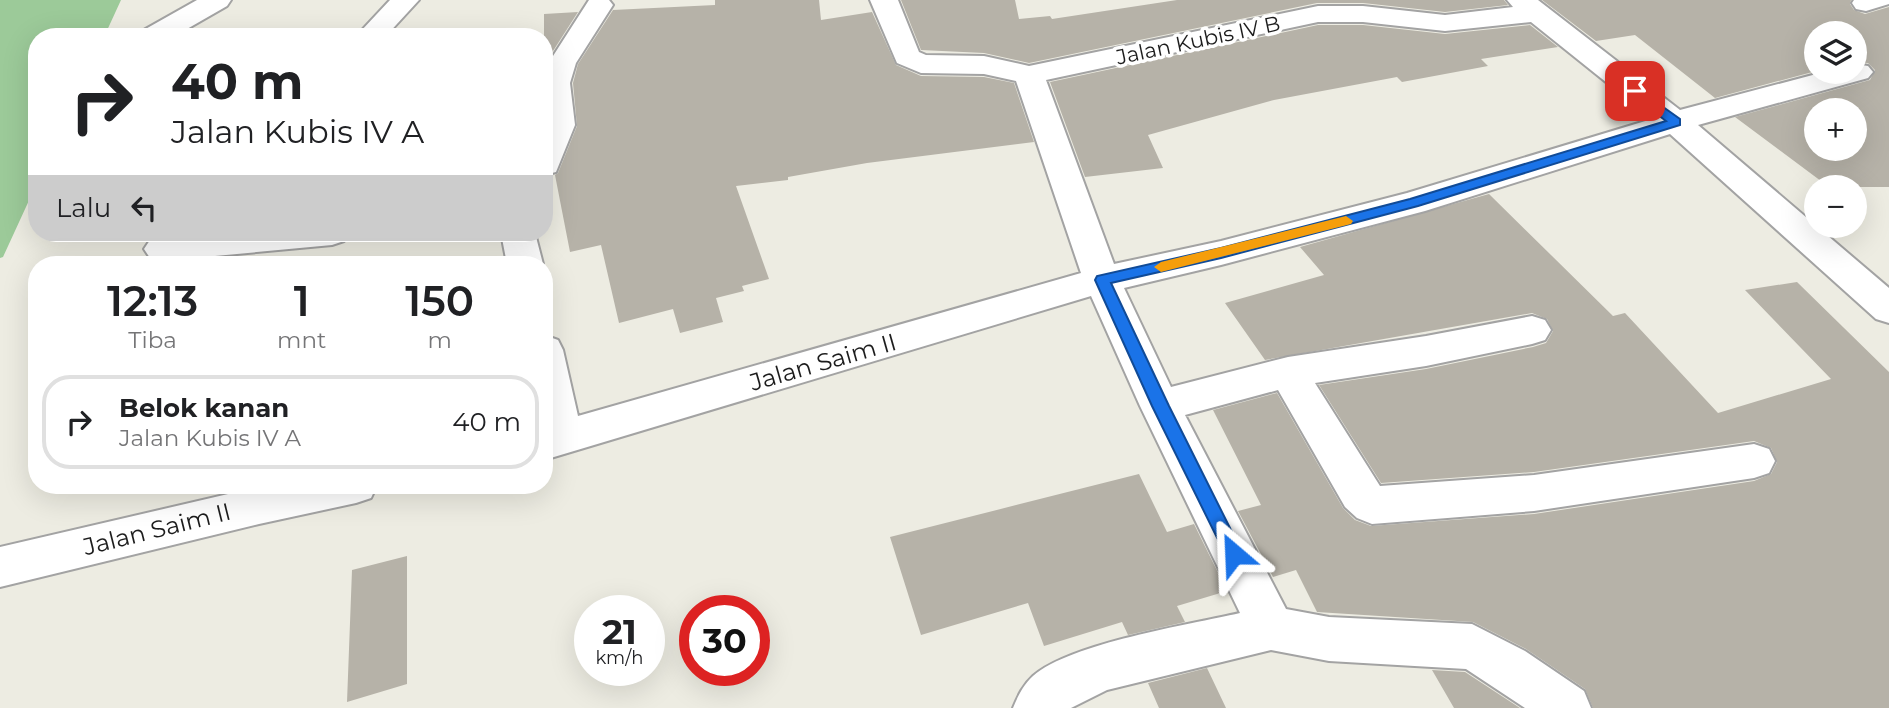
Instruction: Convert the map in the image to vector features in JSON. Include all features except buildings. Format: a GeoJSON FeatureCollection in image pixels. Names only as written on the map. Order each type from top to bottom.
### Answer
{"type":"FeatureCollection","features":[{"type":"Feature","properties":{"kind":"street"},"geometry":{"type":"LineString","coordinates":[[168,28],[217,0]]}},
{"type":"Feature","properties":{"kind":"street"},"geometry":{"type":"LineString","coordinates":[[378,28],[405,0]]}},
{"type":"Feature","properties":{"kind":"street"},"geometry":{"type":"LineString","coordinates":[[884,0],[907,57],[921,64],[984,65],[1029,75],[1102,280],[1160,406],[1271,628]]}},
{"type":"Feature","properties":{"kind":"street"},"geometry":{"type":"LineString","coordinates":[[553,141],[559,125],[555,83],[561,63],[599,5]]}},
{"type":"Feature","properties":{"kind":"street"},"geometry":{"type":"LineString","coordinates":[[1527,6],[1676,122],[1889,309]]}},
{"type":"Feature","properties":{"kind":"street","name":"Jalan Kubis IV B"},"geometry":{"type":"LineString","coordinates":[[1029,75],[1310,7],[1410,21],[1445,23],[1527,6]]}},
{"type":"Feature","properties":{"kind":"street","name":"Jalan Saim II"},"geometry":{"type":"LineString","coordinates":[[553,441],[1102,280],[1221,253],[1413,203],[1676,122],[1814,84]]}},
{"type":"Feature","properties":{"kind":"street"},"geometry":{"type":"LineString","coordinates":[[162,249],[314,242]]}},
{"type":"Feature","properties":{"kind":"street"},"geometry":{"type":"LineString","coordinates":[[1160,406],[1288,372],[1426,351],[1532,330]]}},
{"type":"Feature","properties":{"kind":"street"},"geometry":{"type":"LineString","coordinates":[[1288,372],[1360,494],[1372,505],[1534,493],[1754,461]]}},
{"type":"Feature","properties":{"kind":"street","name":"Jalan Saim II"},"geometry":{"type":"LineString","coordinates":[[0,567],[261,495]]}},
{"type":"Feature","properties":{"kind":"street"},"geometry":{"type":"LineString","coordinates":[[1038,708],[1061,687],[1080,676],[1107,667],[1271,628],[1329,639],[1472,647],[1508,667],[1566,708]]}},
{"type":"Feature","properties":{"kind":"green space"},"geometry":{"type":"Polygon","coordinates":[[[0,0],[121,0],[108,28],[28,28],[28,203],[3,257],[0,258],[0,0]]]}},
{"type":"Feature","properties":{"kind":"slow traffic"},"geometry":{"type":"LineString","coordinates":[[1161,267],[1346,221]]}},
{"type":"Feature","properties":{"kind":"route"},"geometry":{"type":"LineString","coordinates":[[1234,554],[1160,406],[1102,280],[1221,253],[1413,203],[1568,153],[1676,122],[1635,91]]}}]}
